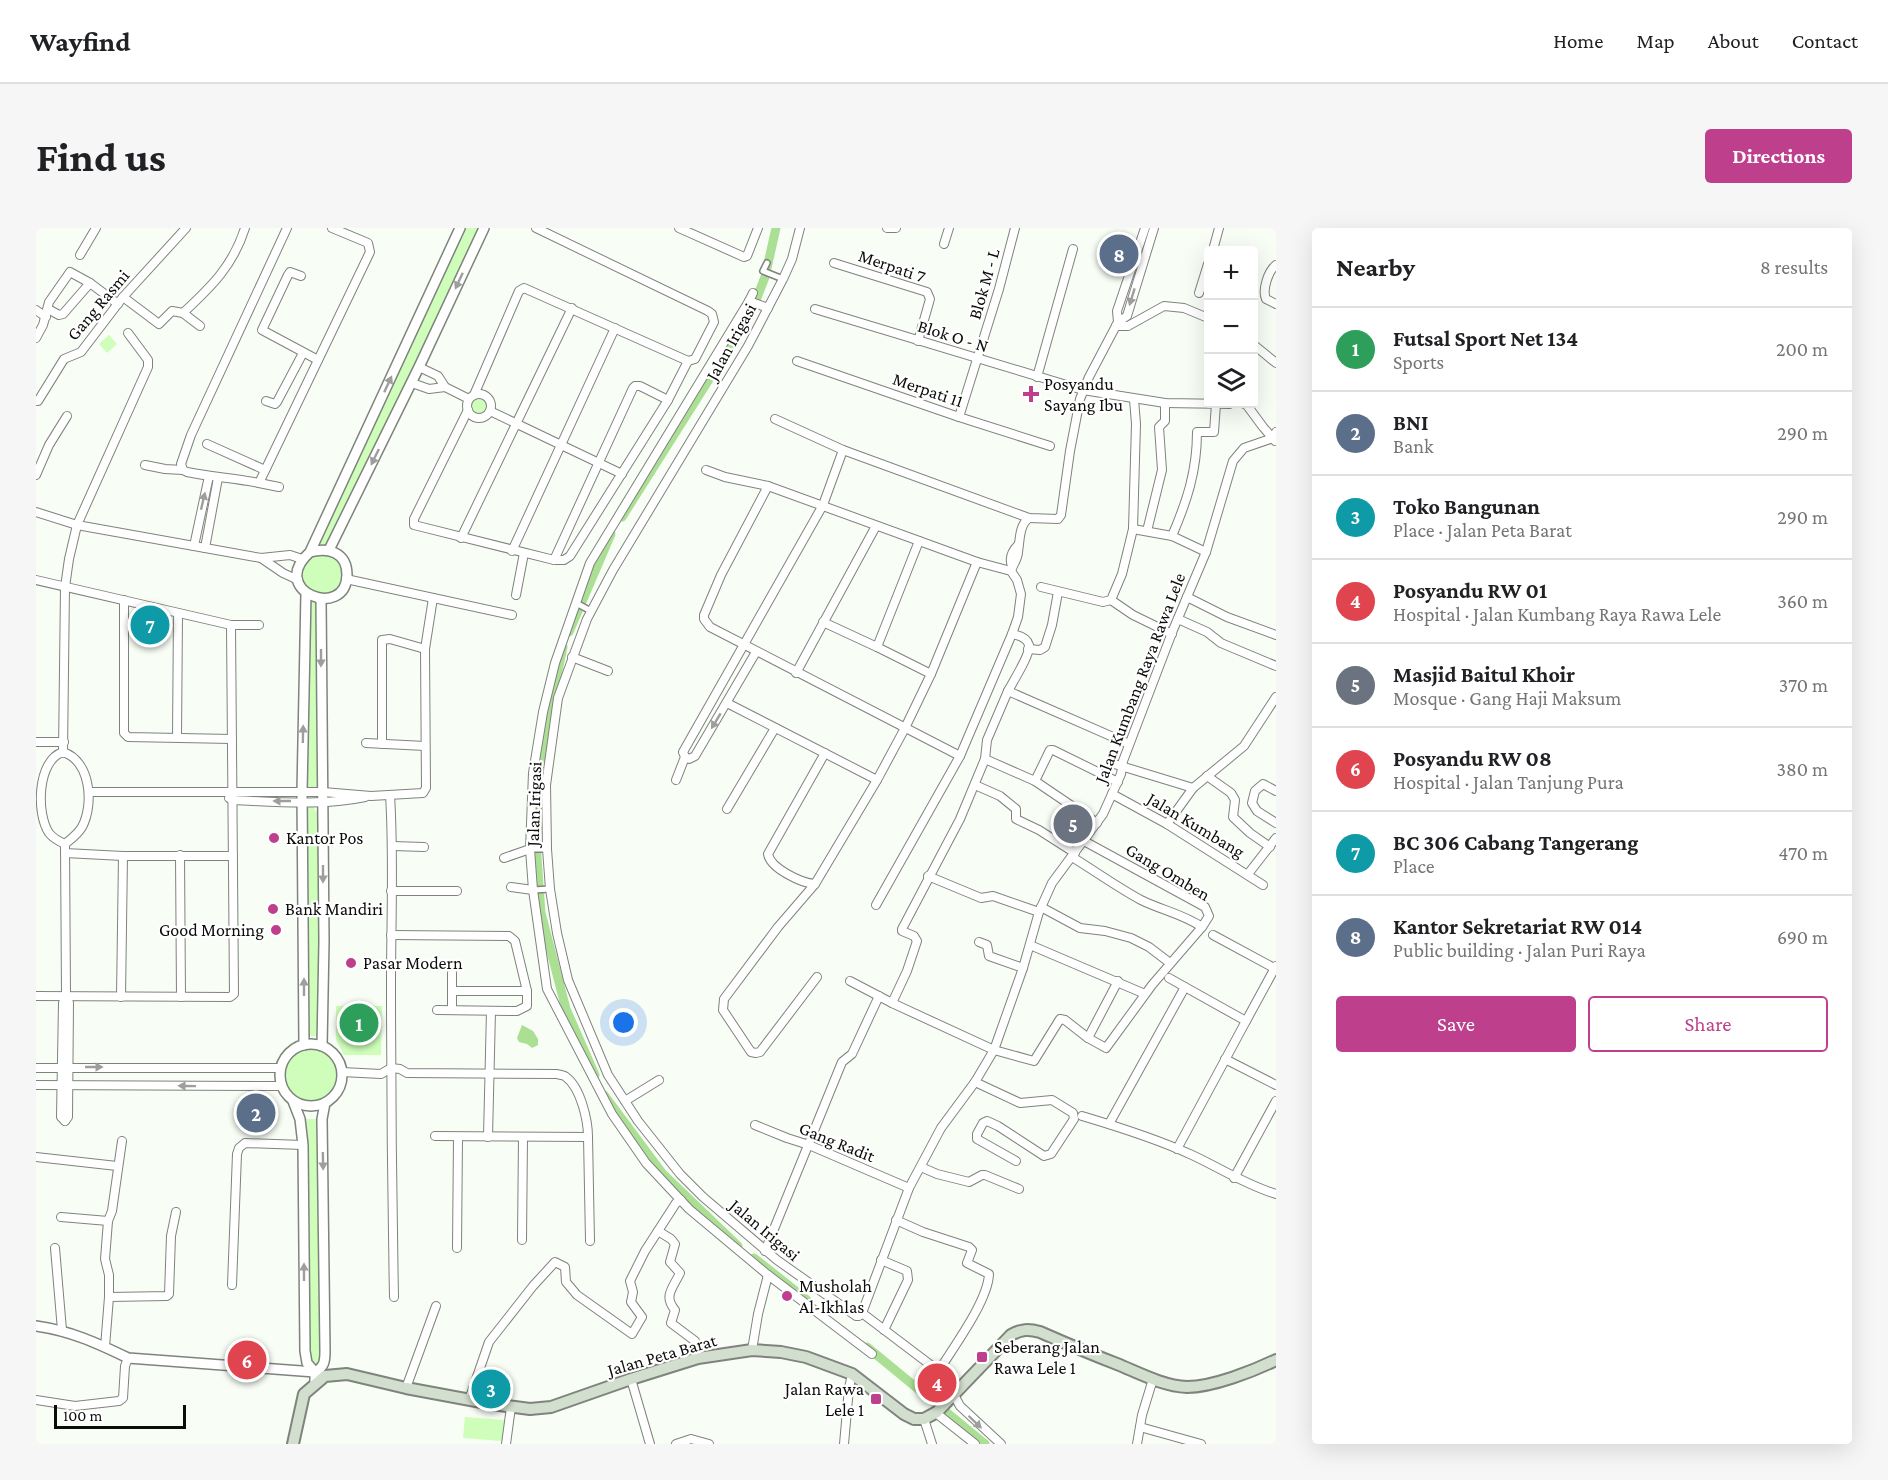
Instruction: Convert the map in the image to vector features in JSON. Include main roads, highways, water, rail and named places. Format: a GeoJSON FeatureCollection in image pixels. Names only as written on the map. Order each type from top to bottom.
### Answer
{"type":"FeatureCollection","features":[{"type":"Feature","properties":{"kind":"main road","name":"Jalan Peta Barat"},"geometry":{"type":"LineString","coordinates":[[293,1444],[304,1394],[325,1376],[346,1374],[469,1400],[530,1409],[551,1407],[698,1358],[752,1350],[781,1352],[806,1357],[852,1374],[904,1414],[914,1419],[924,1419],[936,1413],[1011,1335],[1020,1330],[1040,1332],[1153,1379],[1187,1387],[1256,1370],[1276,1360]]}},
{"type":"Feature","properties":{"kind":"waterway"},"geometry":{"type":"LineString","coordinates":[[622,517],[751,313],[765,277],[776,228]]}},
{"type":"Feature","properties":{"kind":"waterway"},"geometry":{"type":"LineString","coordinates":[[569,632],[611,534]]}},
{"type":"Feature","properties":{"kind":"waterway"},"geometry":{"type":"LineString","coordinates":[[563,647],[546,726],[536,843],[541,913],[566,1009],[595,1075]]}},
{"type":"Feature","properties":{"kind":"waterway"},"geometry":{"type":"LineString","coordinates":[[604,1095],[662,1173],[738,1246]]}},
{"type":"Feature","properties":{"kind":"waterway"},"geometry":{"type":"LineString","coordinates":[[754,1258],[807,1300]]}},
{"type":"Feature","properties":{"kind":"waterway"},"geometry":{"type":"LineString","coordinates":[[867,1347],[985,1444]]}},
{"type":"Feature","properties":{"kind":"place","name":"Kantor Sekretariat RW 014"},"geometry":{"type":"Point","coordinates":[1119,254]}},
{"type":"Feature","properties":{"kind":"place","name":"Posyandu Sayang Ibu"},"geometry":{"type":"Point","coordinates":[1031,394]}},
{"type":"Feature","properties":{"kind":"place","name":"BC 306 Cabang Tangerang"},"geometry":{"type":"Point","coordinates":[150,625]}},
{"type":"Feature","properties":{"kind":"place","name":"Masjid Baitul Khoir"},"geometry":{"type":"Point","coordinates":[1073,824]}},
{"type":"Feature","properties":{"kind":"place","name":"Kantor Pos"},"geometry":{"type":"Point","coordinates":[274,838]}},
{"type":"Feature","properties":{"kind":"place","name":"Bank Mandiri"},"geometry":{"type":"Point","coordinates":[273,909]}},
{"type":"Feature","properties":{"kind":"place","name":"Good Morning"},"geometry":{"type":"Point","coordinates":[276,930]}},
{"type":"Feature","properties":{"kind":"place","name":"Pasar Modern"},"geometry":{"type":"Point","coordinates":[351,963]}},
{"type":"Feature","properties":{"kind":"place","name":"Futsal Sport Net 134"},"geometry":{"type":"Point","coordinates":[359,1023]}},
{"type":"Feature","properties":{"kind":"place","name":"BNI"},"geometry":{"type":"Point","coordinates":[256,1113]}},
{"type":"Feature","properties":{"kind":"place","name":"Musholah Al-Ikhlas"},"geometry":{"type":"Point","coordinates":[787,1296]}},
{"type":"Feature","properties":{"kind":"place","name":"Seberang Jalan Rawa Lele 1"},"geometry":{"type":"Point","coordinates":[982,1357]}},
{"type":"Feature","properties":{"kind":"place","name":"Posyandu RW 08"},"geometry":{"type":"Point","coordinates":[247,1360]}},
{"type":"Feature","properties":{"kind":"place","name":"Posyandu RW 01"},"geometry":{"type":"Point","coordinates":[937,1383]}},
{"type":"Feature","properties":{"kind":"place","name":"Toko Bangunan"},"geometry":{"type":"Point","coordinates":[491,1389]}},
{"type":"Feature","properties":{"kind":"place","name":"Jalan Rawa Lele 1"},"geometry":{"type":"Point","coordinates":[876,1399]}}]}
